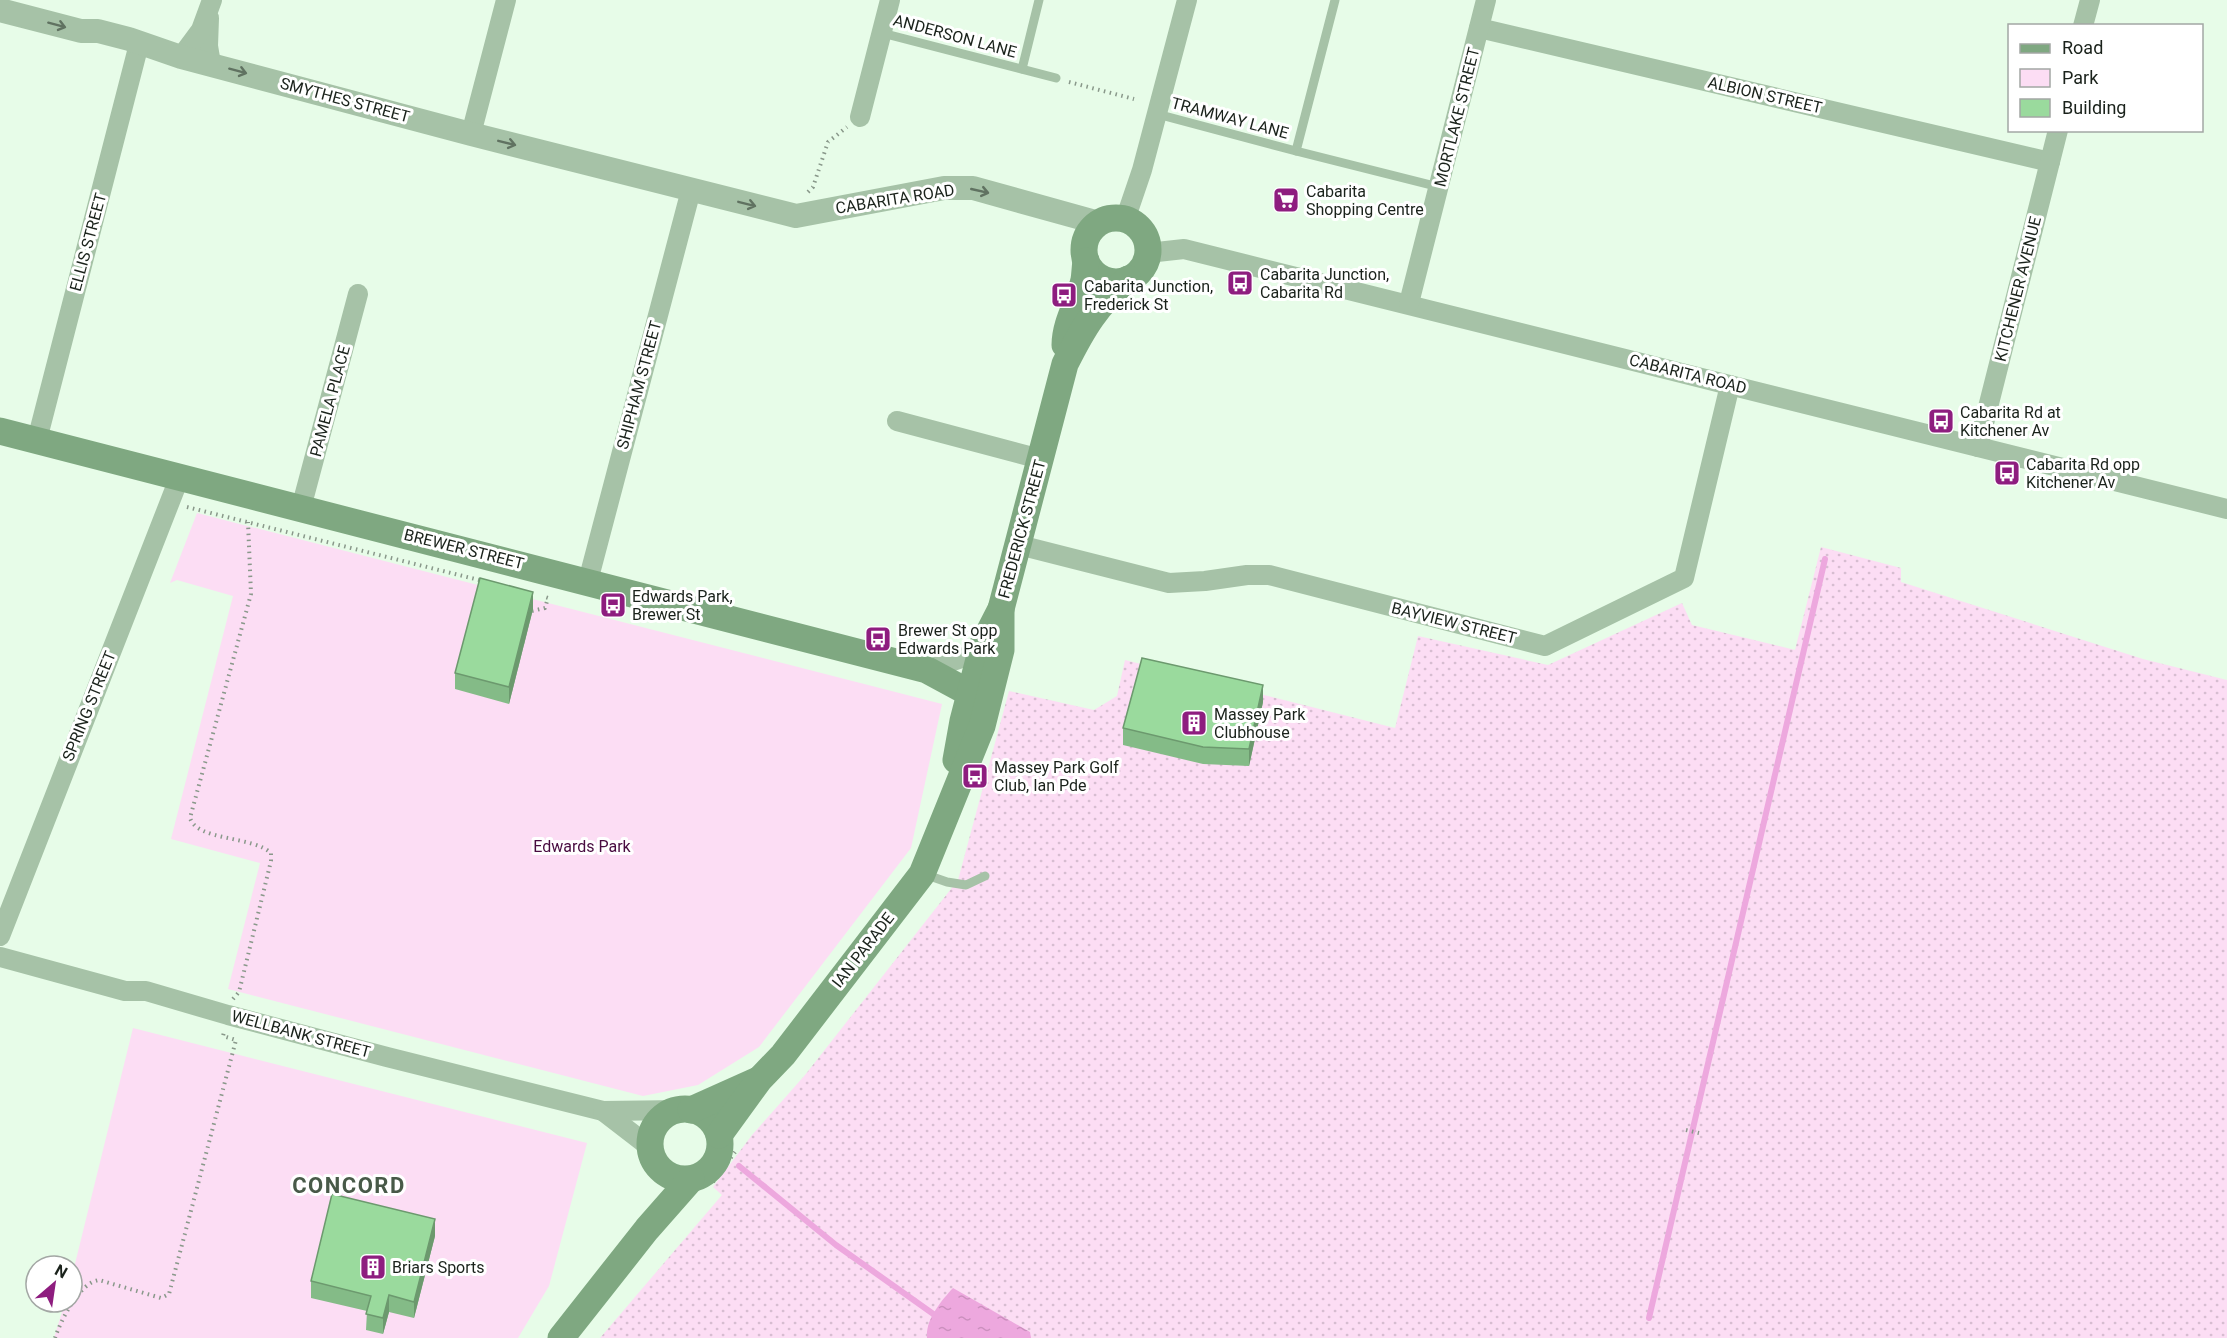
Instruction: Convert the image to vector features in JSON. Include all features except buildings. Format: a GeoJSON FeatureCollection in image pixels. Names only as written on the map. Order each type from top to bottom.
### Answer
{"type":"FeatureCollection","features":[{"type":"Feature","properties":{"kind":"main road"},"geometry":{"type":"LineString","coordinates":[[1112,221],[1138,227],[1146,238],[1148,252],[1142,269],[1128,279],[1119,282],[1099,277],[1091,270],[1084,253],[1087,237],[1112,221]]}},
{"type":"Feature","properties":{"kind":"main road","name":"FREDERICK STREET"},"geometry":{"type":"LineString","coordinates":[[1065,364],[1065,338],[1084,281],[1086,261]]}},
{"type":"Feature","properties":{"kind":"main road","name":"FREDERICK STREET"},"geometry":{"type":"LineString","coordinates":[[1001,609],[1065,364],[1094,312],[1128,279]]}},
{"type":"Feature","properties":{"kind":"main road","name":"BREWER STREET"},"geometry":{"type":"LineString","coordinates":[[0,430],[927,670],[981,673]]}},
{"type":"Feature","properties":{"kind":"main road","name":"IAN PARADE"},"geometry":{"type":"LineString","coordinates":[[728,1143],[759,1080],[783,1054],[922,874],[938,838],[947,809],[981,673],[1001,650],[1001,609]]}},
{"type":"Feature","properties":{"kind":"main road","name":"IAN PARADE"},"geometry":{"type":"LineString","coordinates":[[686,1110],[759,1080]]}},
{"type":"Feature","properties":{"kind":"main road"},"geometry":{"type":"LineString","coordinates":[[561,1338],[647,1229],[701,1182],[702,1175],[711,1168],[717,1158],[720,1146],[728,1143],[709,1118],[686,1110],[671,1112],[655,1127],[651,1137],[655,1158],[647,1229]]}},
{"type":"Feature","properties":{"kind":"main road"},"geometry":{"type":"LineString","coordinates":[[655,1158],[669,1175],[701,1182]]}},
{"type":"Feature","properties":{"kind":"street"},"geometry":{"type":"LineString","coordinates":[[471,134],[506,0]]}},
{"type":"Feature","properties":{"kind":"street"},"geometry":{"type":"LineString","coordinates":[[860,117],[890,0]]}},
{"type":"Feature","properties":{"kind":"street"},"geometry":{"type":"LineString","coordinates":[[1112,221],[1136,190],[1187,0]]}},
{"type":"Feature","properties":{"kind":"street","name":"MORTLAKE STREET"},"geometry":{"type":"LineString","coordinates":[[1409,303],[1486,0]]}},
{"type":"Feature","properties":{"kind":"street"},"geometry":{"type":"LineString","coordinates":[[2084,24],[2090,0]]}},
{"type":"Feature","properties":{"kind":"street"},"geometry":{"type":"LineString","coordinates":[[181,57],[201,30],[210,5]]}},
{"type":"Feature","properties":{"kind":"street"},"geometry":{"type":"LineString","coordinates":[[210,5],[208,46],[211,64]]}},
{"type":"Feature","properties":{"kind":"street","name":"SMYTHES STREET"},"geometry":{"type":"LineString","coordinates":[[0,10],[81,31],[98,31],[129,39],[181,57],[691,190]]}},
{"type":"Feature","properties":{"kind":"street","name":"ALBION STREET"},"geometry":{"type":"LineString","coordinates":[[1479,27],[2050,162]]}},
{"type":"Feature","properties":{"kind":"street","name":"ELLIS STREET"},"geometry":{"type":"LineString","coordinates":[[37,440],[139,44]]}},
{"type":"Feature","properties":{"kind":"street","name":"KITCHENER AVENUE"},"geometry":{"type":"LineString","coordinates":[[1978,447],[2058,132]]}},
{"type":"Feature","properties":{"kind":"street","name":"CABARITA ROAD"},"geometry":{"type":"LineString","coordinates":[[691,190],[796,216],[944,188],[973,188],[1112,221]]}},
{"type":"Feature","properties":{"kind":"street","name":"SHIPHAM STREET"},"geometry":{"type":"LineString","coordinates":[[588,581],[691,190]]}},
{"type":"Feature","properties":{"kind":"street","name":"CABARITA ROAD"},"geometry":{"type":"LineString","coordinates":[[1148,252],[1184,249],[1409,303],[2227,509]]}},
{"type":"Feature","properties":{"kind":"street","name":"PAMELA PLACE"},"geometry":{"type":"LineString","coordinates":[[301,508],[358,294]]}},
{"type":"Feature","properties":{"kind":"street","name":"BAYVIEW STREET"},"geometry":{"type":"LineString","coordinates":[[1019,546],[1169,583],[1269,575],[1545,646],[1684,578],[1730,385]]}},
{"type":"Feature","properties":{"kind":"street"},"geometry":{"type":"LineString","coordinates":[[897,421],[1040,459]]}},
{"type":"Feature","properties":{"kind":"street","name":"SPRING STREET"},"geometry":{"type":"LineString","coordinates":[[0,936],[180,476]]}},
{"type":"Feature","properties":{"kind":"street","name":"WELLBANK STREET"},"geometry":{"type":"LineString","coordinates":[[0,957],[125,991],[146,991],[377,1054],[603,1111],[686,1110]]}},
{"type":"Feature","properties":{"kind":"street","name":"WELLBANK STREET"},"geometry":{"type":"LineString","coordinates":[[603,1111],[655,1158]]}},
{"type":"Feature","properties":{"kind":"lane","name":"ANDERSON LANE"},"geometry":{"type":"LineString","coordinates":[[882,33],[1022,69],[1039,0]]}},
{"type":"Feature","properties":{"kind":"lane"},"geometry":{"type":"LineString","coordinates":[[1296,151],[1335,0]]}},
{"type":"Feature","properties":{"kind":"lane"},"geometry":{"type":"LineString","coordinates":[[1022,69],[1056,78]]}},
{"type":"Feature","properties":{"kind":"lane","name":"TRAMWAY LANE"},"geometry":{"type":"LineString","coordinates":[[1157,114],[1439,187]]}},
{"type":"Feature","properties":{"kind":"lane"},"geometry":{"type":"LineString","coordinates":[[922,874],[966,885],[985,876]]}},
{"type":"Feature","properties":{"kind":"path"},"geometry":{"type":"LineString","coordinates":[[1056,78],[1134,99]]}},
{"type":"Feature","properties":{"kind":"path"},"geometry":{"type":"LineString","coordinates":[[801,199],[813,187],[828,142],[860,117]]}},
{"type":"Feature","properties":{"kind":"path"},"geometry":{"type":"LineString","coordinates":[[169,503],[490,583]]}},
{"type":"Feature","properties":{"kind":"path"},"geometry":{"type":"LineString","coordinates":[[233,999],[239,992],[271,853],[261,846],[204,832],[195,827],[190,818],[251,594],[248,522]]}},
{"type":"Feature","properties":{"kind":"path"},"geometry":{"type":"LineString","coordinates":[[532,611],[545,608],[548,598],[537,595]]}},
{"type":"Feature","properties":{"kind":"path"},"geometry":{"type":"LineString","coordinates":[[55,1338],[82,1289],[92,1281],[99,1280],[162,1298],[169,1294],[236,1040],[223,1036]]}},
{"type":"Feature","properties":{"kind":"path"},"geometry":{"type":"LineString","coordinates":[[1686,1130],[1699,1133]]}},
{"type":"Feature","properties":{"kind":"path"},"geometry":{"type":"LineString","coordinates":[[701,1182],[728,1143]]}},
{"type":"Feature","properties":{"kind":"green space","name":"Edwards Park"},"geometry":{"type":"Polygon","coordinates":[[[197,513],[942,704],[911,848],[759,1047],[698,1085],[643,1096],[228,989],[260,863],[171,839],[233,596],[177,580],[170,583],[197,513]]]}},
{"type":"Feature","properties":{"kind":"green space"},"geometry":{"type":"Polygon","coordinates":[[[1821,547],[1901,568],[1901,582],[2143,659],[2227,680],[2227,1338],[600,1338],[722,1195],[713,1187],[752,1135],[805,1075],[958,880],[1009,691],[1094,710],[1117,696],[1125,660],[1395,728],[1418,636],[1548,665],[1682,603],[1692,625],[1795,650],[1821,547]]]}},
{"type":"Feature","properties":{"kind":"green space"},"geometry":{"type":"Polygon","coordinates":[[[133,1028],[587,1143],[549,1286],[518,1338],[54,1338],[61,1314],[84,1314],[84,1254],[77,1254],[133,1028]]]}},
{"type":"Feature","properties":{"kind":"water"},"geometry":{"type":"Polygon","coordinates":[[[953,1288],[1030,1332],[1031,1338],[927,1338],[931,1318],[953,1288]]]}},
{"type":"Feature","properties":{"kind":"waterway"},"geometry":{"type":"LineString","coordinates":[[1649,1318],[1825,559]]}},
{"type":"Feature","properties":{"kind":"waterway"},"geometry":{"type":"LineString","coordinates":[[739,1166],[836,1245],[939,1318]]}},
{"type":"Feature","properties":{"kind":"place","name":"Cabarita Shopping Centre"},"geometry":{"type":"Point","coordinates":[1286,200]}},
{"type":"Feature","properties":{"kind":"place","name":"Cabarita Junction, Cabarita Rd"},"geometry":{"type":"Point","coordinates":[1240,283]}},
{"type":"Feature","properties":{"kind":"place","name":"Cabarita Junction, Frederick St"},"geometry":{"type":"Point","coordinates":[1064,295]}},
{"type":"Feature","properties":{"kind":"place","name":"Cabarita Rd at Kitchener Av"},"geometry":{"type":"Point","coordinates":[1941,421]}},
{"type":"Feature","properties":{"kind":"place","name":"Cabarita Rd opp Kitchener Av"},"geometry":{"type":"Point","coordinates":[2007,473]}},
{"type":"Feature","properties":{"kind":"place","name":"Edwards Park, Brewer St"},"geometry":{"type":"Point","coordinates":[613,605]}},
{"type":"Feature","properties":{"kind":"place","name":"Brewer St opp Edwards Park"},"geometry":{"type":"Point","coordinates":[878,639]}},
{"type":"Feature","properties":{"kind":"place","name":"Massey Park Clubhouse"},"geometry":{"type":"Point","coordinates":[1194,723]}},
{"type":"Feature","properties":{"kind":"place","name":"Massey Park Golf Club, Ian Pde"},"geometry":{"type":"Point","coordinates":[975,776]}},
{"type":"Feature","properties":{"kind":"place","name":"Briars Sports"},"geometry":{"type":"Point","coordinates":[373,1267]}},
{"type":"Feature","properties":{"kind":"district","name":"CONCORD"},"geometry":{"type":"Point","coordinates":[349,1185]}}]}
